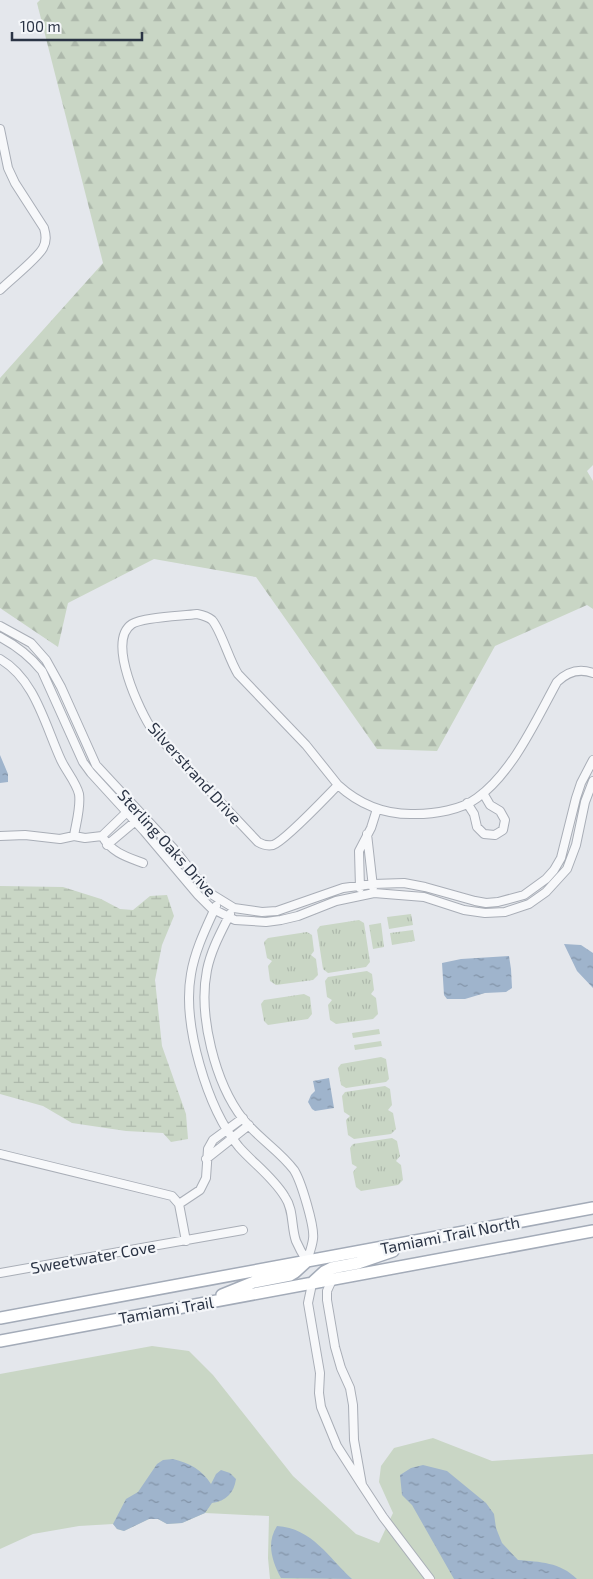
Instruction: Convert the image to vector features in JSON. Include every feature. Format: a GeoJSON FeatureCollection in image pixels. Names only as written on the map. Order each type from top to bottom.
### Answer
{"type":"FeatureCollection","features":[{"type":"Feature","properties":{"kind":"main road","name":"Tamiami Trail North"},"geometry":{"type":"LineString","coordinates":[[307,1262],[593,1208]]}},
{"type":"Feature","properties":{"kind":"main road","name":"Tamiami Trail North"},"geometry":{"type":"LineString","coordinates":[[332,1280],[590,1231]]}},
{"type":"Feature","properties":{"kind":"main road"},"geometry":{"type":"LineString","coordinates":[[312,1284],[324,1272],[332,1268],[358,1263],[433,1238]]}},
{"type":"Feature","properties":{"kind":"main road"},"geometry":{"type":"LineString","coordinates":[[197,1305],[254,1282],[290,1275],[307,1262]]}},
{"type":"Feature","properties":{"kind":"main road","name":"Tamiami Trail"},"geometry":{"type":"LineString","coordinates":[[0,1318],[307,1262]]}},
{"type":"Feature","properties":{"kind":"main road","name":"Tamiami Trail"},"geometry":{"type":"LineString","coordinates":[[0,1341],[332,1280]]}},
{"type":"Feature","properties":{"kind":"street"},"geometry":{"type":"LineString","coordinates":[[0,129],[8,168],[15,183],[44,228],[46,242],[40,252],[0,290]]}},
{"type":"Feature","properties":{"kind":"street","name":"Silverstrand Drive"},"geometry":{"type":"LineString","coordinates":[[338,785],[279,842],[268,846],[258,842],[149,725],[127,674],[122,642],[126,630],[132,624],[141,621],[197,614],[209,618],[215,625],[232,665],[238,674],[306,745],[338,785],[353,798],[377,809],[398,814],[446,811],[476,799],[503,774],[562,677],[576,671],[584,670],[593,673]]}},
{"type":"Feature","properties":{"kind":"street","name":"Sterling Oaks Drive"},"geometry":{"type":"LineString","coordinates":[[0,626],[31,643],[46,660],[61,687],[96,764],[174,849],[208,892],[234,908],[262,912],[277,911],[321,895],[360,885],[373,884],[411,884],[444,891],[475,902],[486,903],[504,901],[524,895],[546,879],[561,858],[576,798],[581,783],[593,760]]}},
{"type":"Feature","properties":{"kind":"street","name":"Sterling Oaks Drive"},"geometry":{"type":"LineString","coordinates":[[0,637],[23,651],[42,671],[83,762],[99,784],[135,822],[198,895],[214,910],[235,920],[256,922],[281,920],[298,916],[336,901],[374,893],[424,897],[464,910],[485,913],[505,912],[529,904],[546,892],[567,869],[576,845],[582,814],[593,781]]}},
{"type":"Feature","properties":{"kind":"street"},"geometry":{"type":"LineString","coordinates":[[0,659],[15,669],[25,681],[62,761],[76,786],[79,802],[74,836]]}},
{"type":"Feature","properties":{"kind":"street"},"geometry":{"type":"LineString","coordinates":[[467,803],[474,814],[477,827],[484,834],[496,835],[503,830],[505,820],[500,811],[490,804],[483,793]]}},
{"type":"Feature","properties":{"kind":"street"},"geometry":{"type":"LineString","coordinates":[[0,836],[25,835],[60,839],[74,836],[85,838],[102,836],[134,805]]}},
{"type":"Feature","properties":{"kind":"street"},"geometry":{"type":"LineString","coordinates":[[360,895],[359,850],[377,809]]}},
{"type":"Feature","properties":{"kind":"street"},"geometry":{"type":"LineString","coordinates":[[107,845],[143,815]]}},
{"type":"Feature","properties":{"kind":"street"},"geometry":{"type":"LineString","coordinates":[[367,834],[374,893]]}},
{"type":"Feature","properties":{"kind":"street"},"geometry":{"type":"LineString","coordinates":[[102,836],[107,845],[116,852],[144,864]]}},
{"type":"Feature","properties":{"kind":"street"},"geometry":{"type":"LineString","coordinates":[[219,900],[198,946],[191,974],[189,998],[191,1024],[197,1051],[215,1109],[227,1129],[239,1147],[280,1188],[287,1200],[296,1241],[307,1262]]}},
{"type":"Feature","properties":{"kind":"street"},"geometry":{"type":"LineString","coordinates":[[234,908],[214,948],[207,969],[204,990],[205,1016],[222,1080],[236,1108],[246,1122],[281,1156],[301,1182],[314,1238],[307,1262]]}},
{"type":"Feature","properties":{"kind":"street"},"geometry":{"type":"LineString","coordinates":[[179,1204],[200,1190],[206,1178],[206,1159],[208,1149],[213,1140],[227,1129],[246,1122]]}},
{"type":"Feature","properties":{"kind":"street"},"geometry":{"type":"LineString","coordinates":[[206,1159],[233,1138],[246,1122]]}},
{"type":"Feature","properties":{"kind":"street"},"geometry":{"type":"LineString","coordinates":[[0,1154],[172,1196],[179,1204],[186,1240]]}},
{"type":"Feature","properties":{"kind":"street","name":"Sweetwater Cove"},"geometry":{"type":"LineString","coordinates":[[0,1273],[243,1230]]}},
{"type":"Feature","properties":{"kind":"street"},"geometry":{"type":"LineString","coordinates":[[332,1280],[327,1292],[327,1300],[335,1347],[341,1368],[350,1388],[353,1405],[354,1440],[362,1486]]}},
{"type":"Feature","properties":{"kind":"street"},"geometry":{"type":"LineString","coordinates":[[312,1284],[308,1304],[320,1372],[318,1393],[321,1407],[337,1446],[362,1486],[430,1579]]}},
{"type":"Feature","properties":{"kind":"green space"},"geometry":{"type":"Polygon","coordinates":[[[40,0],[593,0],[593,465],[587,471],[593,481],[593,609],[587,605],[495,646],[437,751],[377,749],[256,577],[154,559],[68,603],[58,647],[0,608],[0,378],[103,263],[37,3],[40,0]]]}},
{"type":"Feature","properties":{"kind":"green space"},"geometry":{"type":"Polygon","coordinates":[[[0,886],[63,887],[101,899],[120,909],[133,910],[150,896],[167,895],[174,916],[162,945],[155,980],[162,1046],[186,1114],[188,1139],[171,1142],[163,1133],[126,1131],[72,1123],[43,1106],[0,1094],[0,886]]]}},
{"type":"Feature","properties":{"kind":"green space"},"geometry":{"type":"Polygon","coordinates":[[[411,914],[413,925],[389,929],[387,917],[411,914]]]}},
{"type":"Feature","properties":{"kind":"green space"},"geometry":{"type":"Polygon","coordinates":[[[359,920],[364,923],[370,962],[366,967],[328,973],[323,969],[317,930],[320,926],[359,920]]]}},
{"type":"Feature","properties":{"kind":"green space"},"geometry":{"type":"Polygon","coordinates":[[[381,923],[384,947],[373,949],[369,925],[381,923]]]}},
{"type":"Feature","properties":{"kind":"green space"},"geometry":{"type":"Polygon","coordinates":[[[413,930],[415,941],[392,945],[390,933],[413,930]]]}},
{"type":"Feature","properties":{"kind":"green space"},"geometry":{"type":"Polygon","coordinates":[[[307,932],[312,935],[314,951],[311,955],[316,959],[318,975],[313,980],[276,985],[270,981],[268,966],[272,961],[267,958],[264,942],[268,938],[307,932]]]}},
{"type":"Feature","properties":{"kind":"green space"},"geometry":{"type":"Polygon","coordinates":[[[367,971],[372,974],[374,990],[371,994],[376,998],[378,1014],[373,1019],[336,1024],[330,1020],[328,1005],[332,1000],[327,997],[325,981],[328,977],[367,971]]]}},
{"type":"Feature","properties":{"kind":"green space"},"geometry":{"type":"Polygon","coordinates":[[[304,994],[310,997],[312,1014],[308,1019],[268,1025],[264,1021],[261,1004],[264,1000],[304,994]]]}},
{"type":"Feature","properties":{"kind":"green space"},"geometry":{"type":"Polygon","coordinates":[[[379,1029],[380,1034],[353,1038],[352,1033],[379,1029]]]}},
{"type":"Feature","properties":{"kind":"green space"},"geometry":{"type":"Polygon","coordinates":[[[381,1041],[382,1046],[355,1050],[354,1045],[381,1041]]]}},
{"type":"Feature","properties":{"kind":"green space"},"geometry":{"type":"Polygon","coordinates":[[[381,1057],[386,1059],[389,1079],[386,1082],[346,1088],[341,1085],[338,1068],[341,1064],[381,1057]]]}},
{"type":"Feature","properties":{"kind":"green space"},"geometry":{"type":"Polygon","coordinates":[[[385,1086],[390,1089],[392,1105],[388,1110],[393,1113],[396,1129],[391,1134],[354,1139],[348,1135],[346,1120],[350,1116],[344,1112],[342,1096],[345,1092],[385,1086]]]}},
{"type":"Feature","properties":{"kind":"green space"},"geometry":{"type":"Polygon","coordinates":[[[392,1138],[397,1141],[400,1156],[396,1161],[401,1165],[403,1180],[398,1185],[361,1191],[356,1187],[353,1172],[357,1167],[352,1164],[350,1148],[353,1144],[392,1138]]]}},
{"type":"Feature","properties":{"kind":"green space"},"geometry":{"type":"Polygon","coordinates":[[[152,1346],[189,1351],[213,1375],[293,1476],[356,1534],[379,1543],[393,1513],[379,1482],[381,1466],[394,1448],[433,1438],[492,1461],[593,1454],[593,1579],[270,1579],[268,1558],[269,1516],[205,1513],[182,1523],[167,1524],[158,1519],[149,1519],[124,1531],[117,1529],[113,1524],[79,1526],[33,1534],[0,1549],[0,1374],[152,1346]]]}},
{"type":"Feature","properties":{"kind":"water"},"geometry":{"type":"Polygon","coordinates":[[[0,755],[8,774],[8,782],[0,783],[0,755]]]}},
{"type":"Feature","properties":{"kind":"water"},"geometry":{"type":"Polygon","coordinates":[[[564,944],[581,945],[593,953],[593,988],[577,971],[564,944]]]}},
{"type":"Feature","properties":{"kind":"water"},"geometry":{"type":"Polygon","coordinates":[[[509,956],[512,988],[506,992],[485,993],[465,999],[447,999],[444,995],[442,963],[461,959],[509,956]]]}},
{"type":"Feature","properties":{"kind":"water"},"geometry":{"type":"Polygon","coordinates":[[[329,1078],[334,1108],[315,1111],[308,1102],[315,1091],[313,1081],[329,1078]]]}},
{"type":"Feature","properties":{"kind":"water"},"geometry":{"type":"Polygon","coordinates":[[[173,1459],[195,1468],[211,1484],[216,1474],[221,1470],[230,1473],[236,1479],[231,1492],[225,1498],[212,1503],[205,1513],[182,1523],[167,1524],[158,1519],[149,1519],[124,1531],[117,1529],[113,1524],[126,1499],[138,1492],[157,1464],[163,1460],[173,1459]]]}},
{"type":"Feature","properties":{"kind":"water"},"geometry":{"type":"Polygon","coordinates":[[[423,1465],[447,1471],[486,1503],[494,1514],[496,1528],[502,1543],[518,1560],[542,1562],[557,1566],[577,1579],[454,1579],[412,1505],[402,1495],[400,1475],[411,1468],[423,1465]]]}},
{"type":"Feature","properties":{"kind":"water"},"geometry":{"type":"Polygon","coordinates":[[[277,1526],[300,1532],[310,1538],[352,1579],[281,1578],[273,1559],[271,1545],[277,1526]]]}}]}
